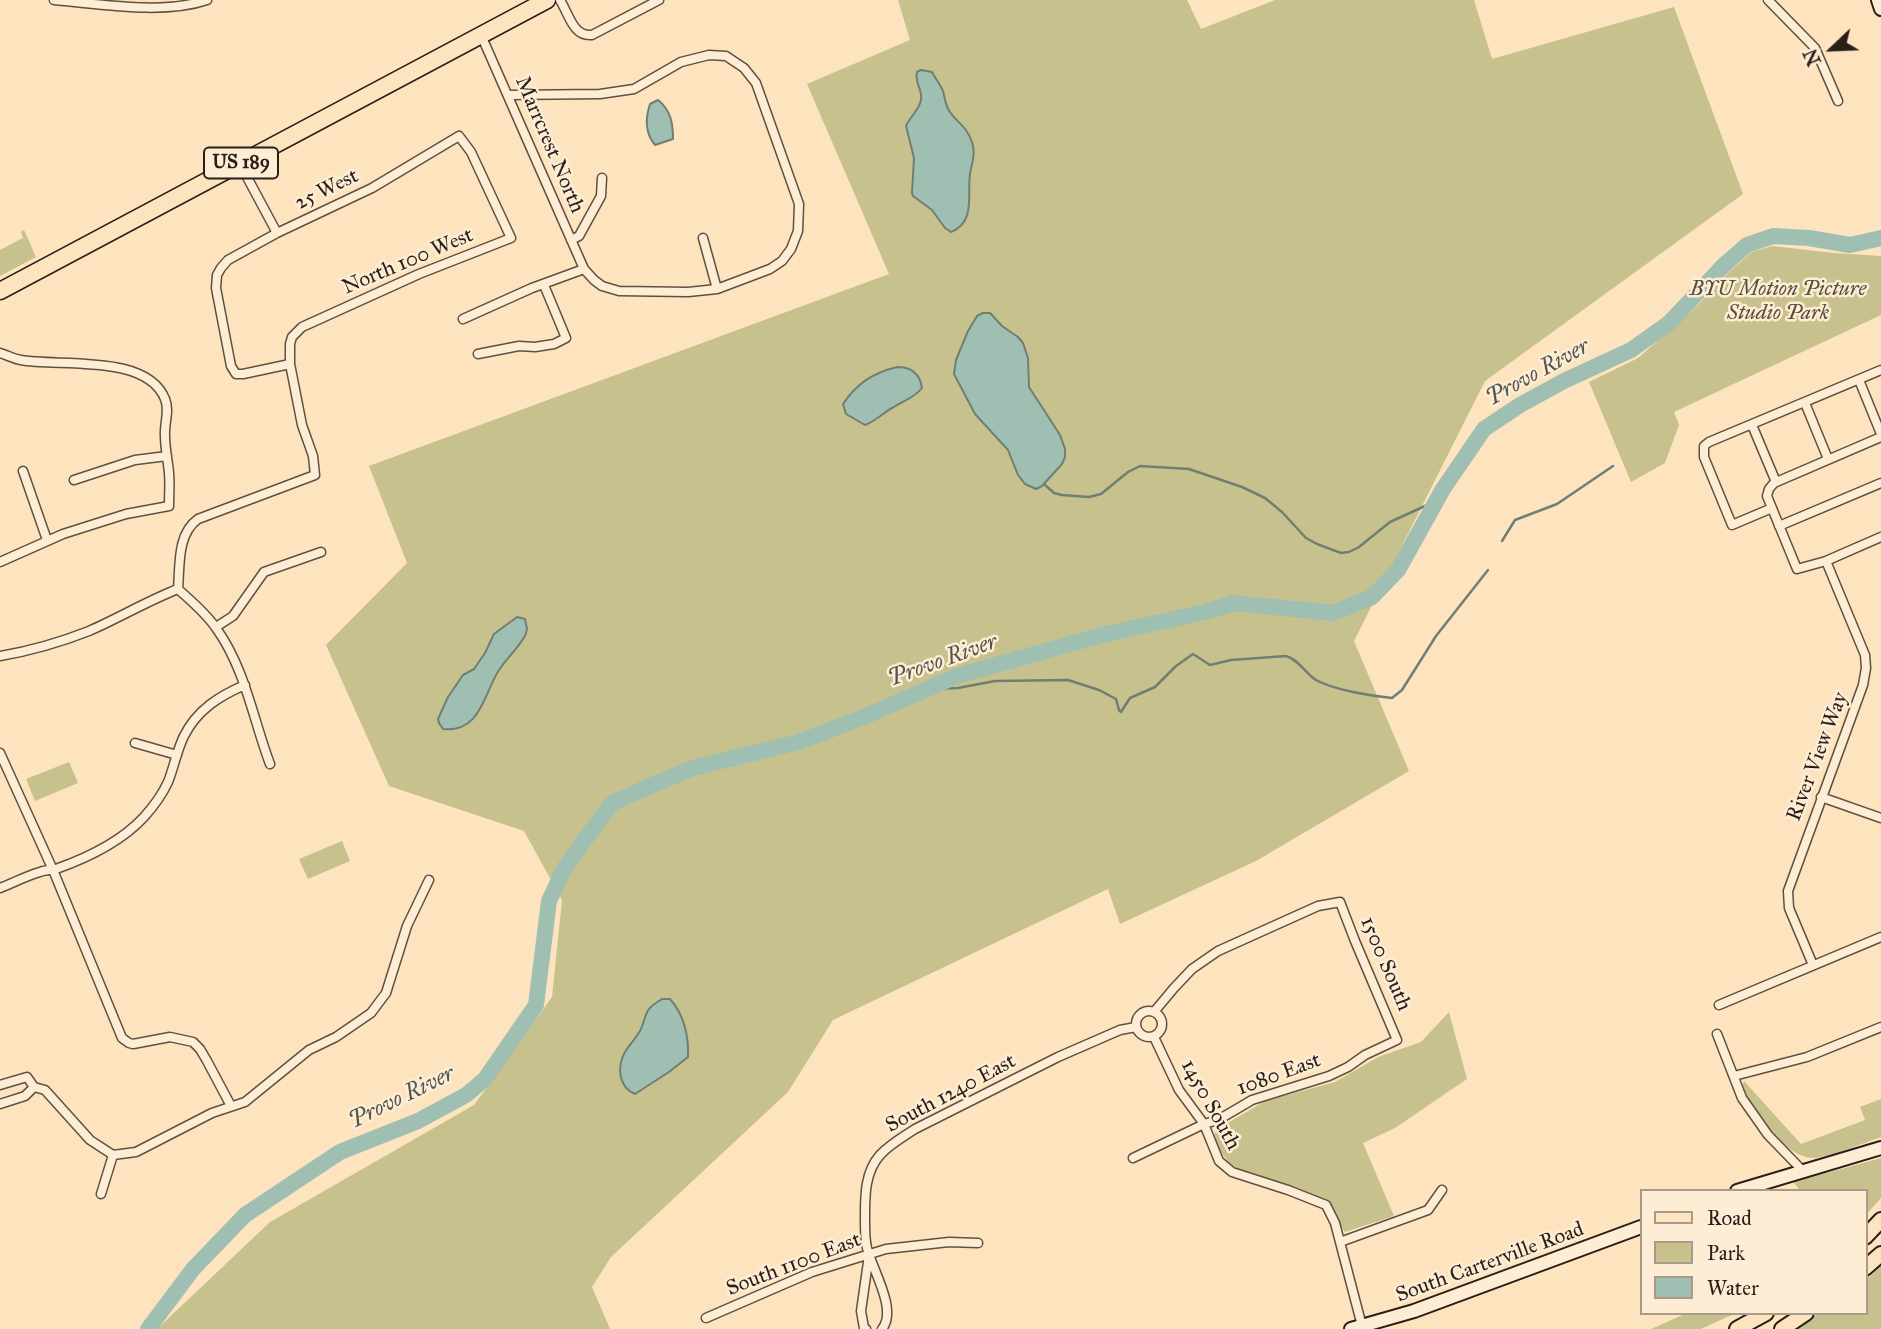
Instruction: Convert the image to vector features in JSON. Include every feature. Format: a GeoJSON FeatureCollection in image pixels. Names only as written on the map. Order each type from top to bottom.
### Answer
{"type":"FeatureCollection","features":[{"type":"Feature","properties":{"kind":"highway","name":"US 189"},"geometry":{"type":"LineString","coordinates":[[0,291],[547,0]]}},
{"type":"Feature","properties":{"kind":"main road"},"geometry":{"type":"LineString","coordinates":[[1867,1235],[1881,1220]]}},
{"type":"Feature","properties":{"kind":"main road"},"geometry":{"type":"LineString","coordinates":[[1867,1266],[1881,1254]]}},
{"type":"Feature","properties":{"kind":"main road"},"geometry":{"type":"LineString","coordinates":[[1737,1329],[1762,1315]]}},
{"type":"Feature","properties":{"kind":"main road"},"geometry":{"type":"LineString","coordinates":[[1782,1329],[1803,1315]]}},
{"type":"Feature","properties":{"kind":"street"},"geometry":{"type":"LineString","coordinates":[[54,0],[117,6],[157,4],[170,8],[207,0]]}},
{"type":"Feature","properties":{"kind":"street"},"geometry":{"type":"LineString","coordinates":[[561,0],[577,31],[585,36],[592,35],[659,0]]}},
{"type":"Feature","properties":{"kind":"street"},"geometry":{"type":"LineString","coordinates":[[1768,0],[1815,47],[1838,102]]}},
{"type":"Feature","properties":{"kind":"street"},"geometry":{"type":"LineString","coordinates":[[1878,0],[1881,9]]}},
{"type":"Feature","properties":{"kind":"street","name":"Marrcrest North"},"geometry":{"type":"LineString","coordinates":[[481,35],[584,269]]}},
{"type":"Feature","properties":{"kind":"street"},"geometry":{"type":"LineString","coordinates":[[463,319],[532,288],[584,269],[602,286],[619,291],[688,292],[717,289],[770,269],[782,261],[798,232],[799,204],[755,83],[744,68],[726,57],[709,54],[681,62],[634,89],[600,94],[509,95]]}},
{"type":"Feature","properties":{"kind":"street","name":"25 West"},"geometry":{"type":"LineString","coordinates":[[290,365],[243,374],[236,374],[231,366],[216,288],[220,268],[228,260],[277,233],[372,188],[459,136],[471,152],[511,238]]}},
{"type":"Feature","properties":{"kind":"street"},"geometry":{"type":"LineString","coordinates":[[240,164],[277,233]]}},
{"type":"Feature","properties":{"kind":"street"},"geometry":{"type":"LineString","coordinates":[[571,240],[579,236],[601,196],[602,178]]}},
{"type":"Feature","properties":{"kind":"street","name":"North 100 West"},"geometry":{"type":"LineString","coordinates":[[290,365],[292,337],[302,327],[419,274],[511,238]]}},
{"type":"Feature","properties":{"kind":"street"},"geometry":{"type":"LineString","coordinates":[[703,238],[717,289]]}},
{"type":"Feature","properties":{"kind":"street"},"geometry":{"type":"LineString","coordinates":[[478,354],[519,346],[554,344],[566,338],[544,285]]}},
{"type":"Feature","properties":{"kind":"street"},"geometry":{"type":"LineString","coordinates":[[0,353],[20,360],[111,365],[141,375],[153,383],[166,401],[164,430],[170,506],[126,514],[47,540],[0,562]]}},
{"type":"Feature","properties":{"kind":"street"},"geometry":{"type":"LineString","coordinates":[[178,589],[183,537],[190,525],[208,515],[315,475],[313,456],[302,425],[290,365]]}},
{"type":"Feature","properties":{"kind":"street"},"geometry":{"type":"LineString","coordinates":[[1772,508],[1732,525],[1704,457],[1703,449],[1706,443],[1881,370]]}},
{"type":"Feature","properties":{"kind":"street"},"geometry":{"type":"LineString","coordinates":[[1859,380],[1881,435],[1776,482],[1768,492],[1797,569],[1826,561],[1881,537]]}},
{"type":"Feature","properties":{"kind":"street"},"geometry":{"type":"LineString","coordinates":[[1805,403],[1828,459]]}},
{"type":"Feature","properties":{"kind":"street"},"geometry":{"type":"LineString","coordinates":[[1752,425],[1776,482]]}},
{"type":"Feature","properties":{"kind":"street"},"geometry":{"type":"LineString","coordinates":[[74,481],[135,460],[167,456]]}},
{"type":"Feature","properties":{"kind":"street"},"geometry":{"type":"LineString","coordinates":[[23,471],[47,540]]}},
{"type":"Feature","properties":{"kind":"street"},"geometry":{"type":"LineString","coordinates":[[1779,526],[1881,483]]}},
{"type":"Feature","properties":{"kind":"street"},"geometry":{"type":"LineString","coordinates":[[216,627],[233,616],[264,572],[321,552]]}},
{"type":"Feature","properties":{"kind":"street","name":"River View Way"},"geometry":{"type":"LineString","coordinates":[[1813,965],[1789,908],[1787,891],[1863,685],[1866,668],[1862,649],[1826,561]]}},
{"type":"Feature","properties":{"kind":"street"},"geometry":{"type":"LineString","coordinates":[[178,589],[216,627],[245,685],[270,764]]}},
{"type":"Feature","properties":{"kind":"street"},"geometry":{"type":"LineString","coordinates":[[0,656],[52,644],[90,630],[178,589]]}},
{"type":"Feature","properties":{"kind":"street"},"geometry":{"type":"LineString","coordinates":[[0,888],[43,870],[53,870],[110,845],[131,830],[151,809],[162,792],[187,730],[203,710],[222,696],[245,685]]}},
{"type":"Feature","properties":{"kind":"street"},"geometry":{"type":"LineString","coordinates":[[135,743],[177,755]]}},
{"type":"Feature","properties":{"kind":"street"},"geometry":{"type":"LineString","coordinates":[[0,753],[53,870],[122,1038],[133,1044],[170,1037],[193,1042],[207,1060],[231,1106]]}},
{"type":"Feature","properties":{"kind":"street"},"geometry":{"type":"LineString","coordinates":[[1821,797],[1881,818]]}},
{"type":"Feature","properties":{"kind":"street"},"geometry":{"type":"LineString","coordinates":[[0,1085],[27,1077],[34,1087],[45,1090],[90,1140],[113,1155],[136,1152],[212,1113],[245,1102],[309,1049],[336,1037],[362,1020],[379,1004],[389,985],[414,909],[429,880]]}},
{"type":"Feature","properties":{"kind":"street","name":"1500 South"},"geometry":{"type":"LineString","coordinates":[[1154,1012],[1192,969],[1218,951],[1318,906],[1340,902],[1397,1040]]}},
{"type":"Feature","properties":{"kind":"street"},"geometry":{"type":"LineString","coordinates":[[1719,1005],[1881,937]]}},
{"type":"Feature","properties":{"kind":"street"},"geometry":{"type":"LineString","coordinates":[[1149,1011],[1154,1012],[1162,1024],[1158,1034],[1144,1037],[1136,1027],[1136,1019],[1149,1011]]}},
{"type":"Feature","properties":{"kind":"street","name":"South 1240 East"},"geometry":{"type":"LineString","coordinates":[[869,1255],[866,1245],[865,1188],[879,1156],[894,1142],[1058,1057],[1120,1030],[1136,1027]]}},
{"type":"Feature","properties":{"kind":"street"},"geometry":{"type":"LineString","coordinates":[[1734,1076],[1807,1057],[1881,1027]]}},
{"type":"Feature","properties":{"kind":"street"},"geometry":{"type":"LineString","coordinates":[[1717,1034],[1742,1098],[1769,1135],[1802,1170]]}},
{"type":"Feature","properties":{"kind":"street","name":"1450 South"},"geometry":{"type":"LineString","coordinates":[[1154,1037],[1179,1090],[1204,1124],[1219,1161],[1232,1172],[1288,1189],[1326,1205],[1340,1242],[1357,1327]]}},
{"type":"Feature","properties":{"kind":"street","name":"1080 East"},"geometry":{"type":"LineString","coordinates":[[1133,1158],[1218,1120],[1252,1100],[1329,1076],[1397,1040]]}},
{"type":"Feature","properties":{"kind":"street"},"geometry":{"type":"LineString","coordinates":[[0,1104],[25,1096],[34,1087]]}},
{"type":"Feature","properties":{"kind":"street"},"geometry":{"type":"LineString","coordinates":[[1743,1189],[1881,1148]]}},
{"type":"Feature","properties":{"kind":"street"},"geometry":{"type":"LineString","coordinates":[[101,1194],[113,1155]]}},
{"type":"Feature","properties":{"kind":"street"},"geometry":{"type":"LineString","coordinates":[[1340,1242],[1428,1210],[1442,1191]]}},
{"type":"Feature","properties":{"kind":"street","name":"South Carterville Road"},"geometry":{"type":"LineString","coordinates":[[1357,1327],[1415,1311],[1640,1227]]}},
{"type":"Feature","properties":{"kind":"street","name":"South 1100 East"},"geometry":{"type":"LineString","coordinates":[[706,1318],[812,1272],[886,1249],[949,1242],[978,1242]]}},
{"type":"Feature","properties":{"kind":"street"},"geometry":{"type":"LineString","coordinates":[[866,1329],[861,1311],[869,1255]]}},
{"type":"Feature","properties":{"kind":"street"},"geometry":{"type":"LineString","coordinates":[[869,1255],[887,1308],[887,1323],[882,1329]]}},
{"type":"Feature","properties":{"kind":"green space"},"geometry":{"type":"Polygon","coordinates":[[[898,0],[1187,0],[1201,29],[1275,0],[1474,0],[1492,59],[1674,7],[1743,194],[1485,381],[1354,641],[1409,771],[1256,861],[1120,924],[1108,889],[833,1020],[788,1092],[611,1257],[592,1287],[610,1329],[157,1329],[270,1222],[474,1105],[552,997],[562,900],[524,831],[389,786],[326,645],[407,563],[369,466],[889,274],[807,84],[910,40],[898,0]]]}},
{"type":"Feature","properties":{"kind":"green space"},"geometry":{"type":"Polygon","coordinates":[[[24,230],[36,257],[0,276],[0,250],[23,238],[21,232],[24,230]]]}},
{"type":"Feature","properties":{"kind":"green space","name":"BYU Motion Picture Studio Park"},"geometry":{"type":"Polygon","coordinates":[[[1772,246],[1881,256],[1881,315],[1674,412],[1679,425],[1665,463],[1631,482],[1589,382],[1638,358],[1695,308],[1752,252],[1772,246]]]}},
{"type":"Feature","properties":{"kind":"green space"},"geometry":{"type":"Polygon","coordinates":[[[69,762],[78,783],[35,801],[26,779],[69,762]]]}},
{"type":"Feature","properties":{"kind":"green space"},"geometry":{"type":"Polygon","coordinates":[[[342,841],[350,861],[308,879],[299,859],[342,841]]]}},
{"type":"Feature","properties":{"kind":"green space"},"geometry":{"type":"Polygon","coordinates":[[[1449,1012],[1467,1079],[1395,1128],[1363,1143],[1394,1216],[1345,1232],[1330,1208],[1321,1200],[1240,1170],[1227,1160],[1221,1151],[1214,1136],[1216,1130],[1265,1101],[1335,1082],[1378,1057],[1421,1042],[1449,1012]]]}},
{"type":"Feature","properties":{"kind":"green space"},"geometry":{"type":"Polygon","coordinates":[[[1744,1081],[1801,1144],[1865,1120],[1860,1107],[1881,1099],[1881,1137],[1828,1155],[1813,1158],[1803,1156],[1782,1143],[1764,1122],[1743,1092],[1744,1081]]]}},
{"type":"Feature","properties":{"kind":"green space"},"geometry":{"type":"Polygon","coordinates":[[[1881,1158],[1881,1198],[1867,1214],[1867,1189],[1799,1189],[1792,1180],[1881,1158]]]}},
{"type":"Feature","properties":{"kind":"green space"},"geometry":{"type":"Polygon","coordinates":[[[1881,1266],[1881,1329],[1796,1329],[1816,1315],[1867,1315],[1867,1279],[1881,1266]]]}},
{"type":"Feature","properties":{"kind":"green space"},"geometry":{"type":"Polygon","coordinates":[[[1682,1315],[1732,1315],[1701,1329],[1651,1329],[1682,1315]]]}},
{"type":"Feature","properties":{"kind":"water"},"geometry":{"type":"Polygon","coordinates":[[[921,70],[932,72],[943,91],[948,109],[970,136],[973,146],[967,215],[964,222],[951,232],[932,210],[912,193],[914,158],[906,126],[921,100],[916,76],[921,70]]]}},
{"type":"Feature","properties":{"kind":"water"},"geometry":{"type":"Polygon","coordinates":[[[658,100],[666,108],[670,118],[673,139],[655,145],[649,136],[647,115],[650,104],[658,100]]]}},
{"type":"Feature","properties":{"kind":"water"},"geometry":{"type":"Polygon","coordinates":[[[990,313],[1023,343],[1028,358],[1029,387],[1060,435],[1065,449],[1062,464],[1036,489],[1025,484],[1018,475],[1008,450],[975,414],[954,374],[956,360],[968,331],[977,316],[990,313]]]}},
{"type":"Feature","properties":{"kind":"water"},"geometry":{"type":"Polygon","coordinates":[[[897,367],[907,368],[917,375],[922,388],[913,397],[865,425],[846,414],[843,404],[860,385],[880,372],[897,367]]]}},
{"type":"Feature","properties":{"kind":"water"},"geometry":{"type":"Polygon","coordinates":[[[517,617],[525,619],[525,636],[499,670],[480,710],[466,725],[456,729],[443,729],[438,719],[448,697],[463,675],[474,669],[494,634],[517,617]]]}},
{"type":"Feature","properties":{"kind":"water"},"geometry":{"type":"Polygon","coordinates":[[[662,999],[670,999],[682,1019],[688,1042],[688,1057],[635,1094],[629,1091],[622,1081],[622,1058],[641,1029],[647,1011],[662,999]]]}},
{"type":"Feature","properties":{"kind":"waterway","name":"Provo River"},"geometry":{"type":"LineString","coordinates":[[148,1329],[193,1269],[245,1215],[340,1152],[418,1121],[466,1095],[485,1079],[536,1005],[549,901],[565,867],[611,804],[693,768],[799,742],[957,676],[1102,635],[1234,603],[1333,613],[1372,597],[1398,570],[1443,489],[1484,429],[1564,381],[1631,350],[1669,323],[1725,264],[1747,245],[1773,236],[1809,238],[1850,245],[1881,238]]}},
{"type":"Feature","properties":{"kind":"waterway"},"geometry":{"type":"LineString","coordinates":[[1044,484],[1054,493],[1089,497],[1101,494],[1128,472],[1140,466],[1189,469],[1265,498],[1306,538],[1341,553],[1359,547],[1390,522],[1436,501]]}},
{"type":"Feature","properties":{"kind":"waterway"},"geometry":{"type":"LineString","coordinates":[[1502,541],[1515,520],[1557,504],[1613,466]]}},
{"type":"Feature","properties":{"kind":"waterway"},"geometry":{"type":"LineString","coordinates":[[926,689],[958,688],[995,681],[1068,680],[1099,690],[1116,699],[1121,712],[1130,698],[1155,687],[1193,654],[1210,665],[1231,660],[1286,656],[1324,684],[1392,698],[1402,690],[1436,636],[1488,570]]}}]}
